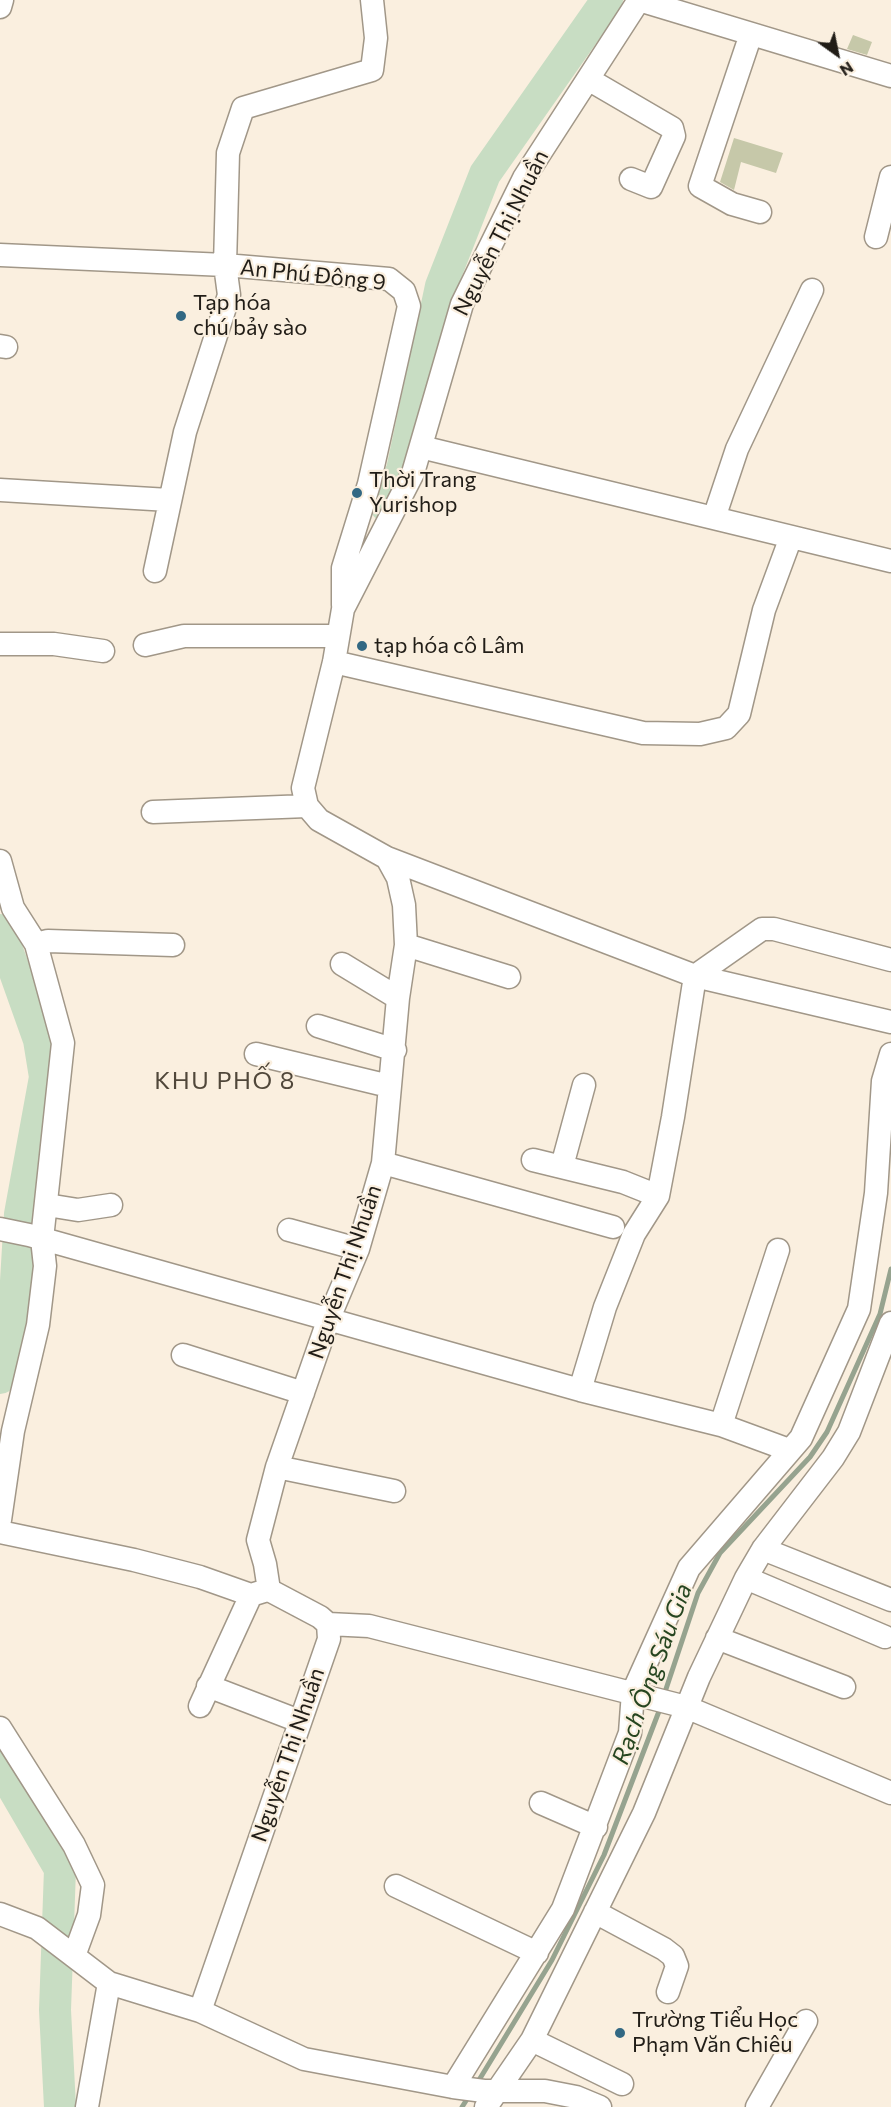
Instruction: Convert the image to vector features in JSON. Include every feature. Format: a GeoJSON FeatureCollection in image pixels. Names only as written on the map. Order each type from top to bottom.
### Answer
{"type":"FeatureCollection","features":[{"type":"Feature","properties":{"kind":"street"},"geometry":{"type":"LineString","coordinates":[[0,7],[2,0]]}},
{"type":"Feature","properties":{"kind":"street"},"geometry":{"type":"LineString","coordinates":[[155,571],[185,432],[229,295],[225,265],[228,153],[243,108],[372,70],[376,38],[372,0]]}},
{"type":"Feature","properties":{"kind":"street"},"geometry":{"type":"LineString","coordinates":[[639,0],[891,76]]}},
{"type":"Feature","properties":{"kind":"street","name":"Nguyễn Thị Nhuần"},"geometry":{"type":"LineString","coordinates":[[307,807],[303,788],[334,662],[343,609],[413,473],[462,304],[524,178],[639,0]]}},
{"type":"Feature","properties":{"kind":"street"},"geometry":{"type":"LineString","coordinates":[[751,34],[700,186],[732,204],[760,212]]}},
{"type":"Feature","properties":{"kind":"street"},"geometry":{"type":"LineString","coordinates":[[588,79],[672,128],[674,136],[651,186],[631,179]]}},
{"type":"Feature","properties":{"kind":"street"},"geometry":{"type":"LineString","coordinates":[[876,237],[891,177]]}},
{"type":"Feature","properties":{"kind":"street","name":"An Phú Đông 9"},"geometry":{"type":"LineString","coordinates":[[0,255],[225,265],[389,279],[404,291],[409,306],[369,484],[343,568],[343,609]]}},
{"type":"Feature","properties":{"kind":"street"},"geometry":{"type":"LineString","coordinates":[[714,518],[737,449],[812,290]]}},
{"type":"Feature","properties":{"kind":"street"},"geometry":{"type":"LineString","coordinates":[[421,447],[891,561]]}},
{"type":"Feature","properties":{"kind":"street"},"geometry":{"type":"LineString","coordinates":[[0,490],[169,500]]}},
{"type":"Feature","properties":{"kind":"street"},"geometry":{"type":"LineString","coordinates":[[334,662],[643,733],[699,734],[726,728],[739,714],[764,610],[790,537]]}},
{"type":"Feature","properties":{"kind":"street"},"geometry":{"type":"LineString","coordinates":[[145,645],[184,636],[338,636]]}},
{"type":"Feature","properties":{"kind":"street"},"geometry":{"type":"LineString","coordinates":[[0,644],[54,644],[103,651]]}},
{"type":"Feature","properties":{"kind":"street"},"geometry":{"type":"LineString","coordinates":[[153,812],[307,807],[319,820],[387,858],[695,976],[891,1022]]}},
{"type":"Feature","properties":{"kind":"street","name":"Nguyễn Thị Nhuần"},"geometry":{"type":"LineString","coordinates":[[260,1592],[258,1540],[277,1467],[329,1318],[358,1249],[383,1162],[398,998],[406,945],[404,905],[398,878],[387,858]]}},
{"type":"Feature","properties":{"kind":"street"},"geometry":{"type":"LineString","coordinates":[[0,861],[13,908],[36,944],[63,1043],[47,1205],[36,1237],[45,1266],[38,1325],[13,1431],[0,1520]]}},
{"type":"Feature","properties":{"kind":"street"},"geometry":{"type":"LineString","coordinates":[[580,1390],[605,1306],[634,1234],[658,1196],[674,1117],[695,976],[762,929],[774,929],[891,960]]}},
{"type":"Feature","properties":{"kind":"street"},"geometry":{"type":"LineString","coordinates":[[36,944],[48,941],[173,945]]}},
{"type":"Feature","properties":{"kind":"street"},"geometry":{"type":"LineString","coordinates":[[406,945],[509,977]]}},
{"type":"Feature","properties":{"kind":"street"},"geometry":{"type":"LineString","coordinates":[[342,964],[398,998]]}},
{"type":"Feature","properties":{"kind":"street"},"geometry":{"type":"LineString","coordinates":[[318,1026],[395,1050]]}},
{"type":"Feature","properties":{"kind":"street"},"geometry":{"type":"LineString","coordinates":[[256,1054],[389,1086]]}},
{"type":"Feature","properties":{"kind":"street"},"geometry":{"type":"LineString","coordinates":[[477,2093],[537,1953],[563,1909],[630,1733],[638,1694],[689,1568],[801,1438],[859,1309],[876,1193],[883,1081],[891,1054]]}},
{"type":"Feature","properties":{"kind":"street"},"geometry":{"type":"LineString","coordinates":[[562,1166],[584,1085]]}},
{"type":"Feature","properties":{"kind":"street"},"geometry":{"type":"LineString","coordinates":[[533,1160],[623,1182],[658,1196]]}},
{"type":"Feature","properties":{"kind":"street"},"geometry":{"type":"LineString","coordinates":[[383,1162],[613,1227]]}},
{"type":"Feature","properties":{"kind":"street"},"geometry":{"type":"LineString","coordinates":[[47,1205],[78,1210],[111,1205]]}},
{"type":"Feature","properties":{"kind":"street"},"geometry":{"type":"LineString","coordinates":[[1,1229],[329,1318],[580,1390],[721,1425],[789,1450]]}},
{"type":"Feature","properties":{"kind":"street"},"geometry":{"type":"LineString","coordinates":[[289,1230],[358,1249]]}},
{"type":"Feature","properties":{"kind":"street"},"geometry":{"type":"LineString","coordinates":[[721,1425],[778,1250]]}},
{"type":"Feature","properties":{"kind":"street"},"geometry":{"type":"LineString","coordinates":[[477,2093],[532,2040],[644,1813],[682,1707],[746,1578],[763,1549],[833,1458],[849,1432],[891,1323]]}},
{"type":"Feature","properties":{"kind":"street"},"geometry":{"type":"LineString","coordinates":[[183,1355],[303,1393]]}},
{"type":"Feature","properties":{"kind":"street"},"geometry":{"type":"LineString","coordinates":[[277,1467],[394,1491]]}},
{"type":"Feature","properties":{"kind":"street"},"geometry":{"type":"LineString","coordinates":[[0,1532],[134,1560],[260,1592],[320,1617],[328,1624],[369,1626],[638,1694],[682,1707],[891,1794]]}},
{"type":"Feature","properties":{"kind":"street"},"geometry":{"type":"LineString","coordinates":[[763,1549],[891,1600]]}},
{"type":"Feature","properties":{"kind":"street"},"geometry":{"type":"LineString","coordinates":[[746,1578],[885,1637]]}},
{"type":"Feature","properties":{"kind":"street"},"geometry":{"type":"LineString","coordinates":[[260,1592],[204,1696],[299,1721]]}},
{"type":"Feature","properties":{"kind":"street","name":"Nguyễn Thị Nhuần"},"geometry":{"type":"LineString","coordinates":[[200,2011],[329,1639],[328,1624]]}},
{"type":"Feature","properties":{"kind":"street"},"geometry":{"type":"LineString","coordinates":[[717,1638],[844,1687]]}},
{"type":"Feature","properties":{"kind":"street"},"geometry":{"type":"LineString","coordinates":[[0,1728],[74,1845],[93,1885],[89,1915],[70,1953]]}},
{"type":"Feature","properties":{"kind":"street"},"geometry":{"type":"LineString","coordinates":[[541,1803],[596,1827]]}},
{"type":"Feature","properties":{"kind":"street"},"geometry":{"type":"LineString","coordinates":[[396,1886],[537,1953]]}},
{"type":"Feature","properties":{"kind":"street"},"geometry":{"type":"LineString","coordinates":[[595,1912],[673,1956],[677,1966],[668,1992]]}},
{"type":"Feature","properties":{"kind":"street"},"geometry":{"type":"LineString","coordinates":[[0,1914],[37,1928],[110,1983],[200,2011],[304,2059],[477,2093],[545,2091],[576,2097],[600,2107]]}},
{"type":"Feature","properties":{"kind":"street"},"geometry":{"type":"LineString","coordinates":[[87,2107],[110,1983]]}},
{"type":"Feature","properties":{"kind":"street"},"geometry":{"type":"LineString","coordinates":[[757,2107],[806,2021]]}},
{"type":"Feature","properties":{"kind":"street"},"geometry":{"type":"LineString","coordinates":[[532,2040],[622,2085]]}},
{"type":"Feature","properties":{"kind":"building"},"geometry":{"type":"Polygon","coordinates":[[[853,35],[872,42],[867,55],[847,49],[853,35]]]}},
{"type":"Feature","properties":{"kind":"building"},"geometry":{"type":"Polygon","coordinates":[[[734,138],[783,153],[776,173],[741,162],[734,190],[720,182],[734,138]]]}},
{"type":"Feature","properties":{"kind":"waterway"},"geometry":{"type":"LineString","coordinates":[[386,506],[402,470],[441,286],[485,174],[607,0]]}},
{"type":"Feature","properties":{"kind":"waterway"},"geometry":{"type":"LineString","coordinates":[[0,930],[39,1040],[45,1077],[20,1214],[15,1298],[0,1378]]}},
{"type":"Feature","properties":{"kind":"waterway","name":"Rạch Ông Sáu Gia"},"geometry":{"type":"LineString","coordinates":[[664,1695],[698,1593],[720,1553],[810,1457],[827,1432],[880,1314],[891,1269]]}},
{"type":"Feature","properties":{"kind":"waterway","name":"Rạch Ông Sáu Gia"},"geometry":{"type":"LineString","coordinates":[[476,2085],[552,1960],[604,1855],[661,1706]]}},
{"type":"Feature","properties":{"kind":"waterway"},"geometry":{"type":"LineString","coordinates":[[0,1766],[60,1869],[55,2010],[60,2107]]}},
{"type":"Feature","properties":{"kind":"waterway","name":"Rạch Ông Sáu Gia"},"geometry":{"type":"LineString","coordinates":[[462,2107],[469,2096]]}},
{"type":"Feature","properties":{"kind":"place","name":"Tạp hóa chú bảy sào"},"geometry":{"type":"Point","coordinates":[181,316]}},
{"type":"Feature","properties":{"kind":"place","name":"Thời Trang Yurishop"},"geometry":{"type":"Point","coordinates":[357,493]}},
{"type":"Feature","properties":{"kind":"place","name":"tạp hóa cô Lâm"},"geometry":{"type":"Point","coordinates":[362,646]}},
{"type":"Feature","properties":{"kind":"place","name":"Trường Tiểu Học Phạm Văn Chiêu"},"geometry":{"type":"Point","coordinates":[620,2033]}},
{"type":"Feature","properties":{"kind":"district","name":"KHU PHỐ 8"},"geometry":{"type":"Point","coordinates":[225,1081]}}]}
